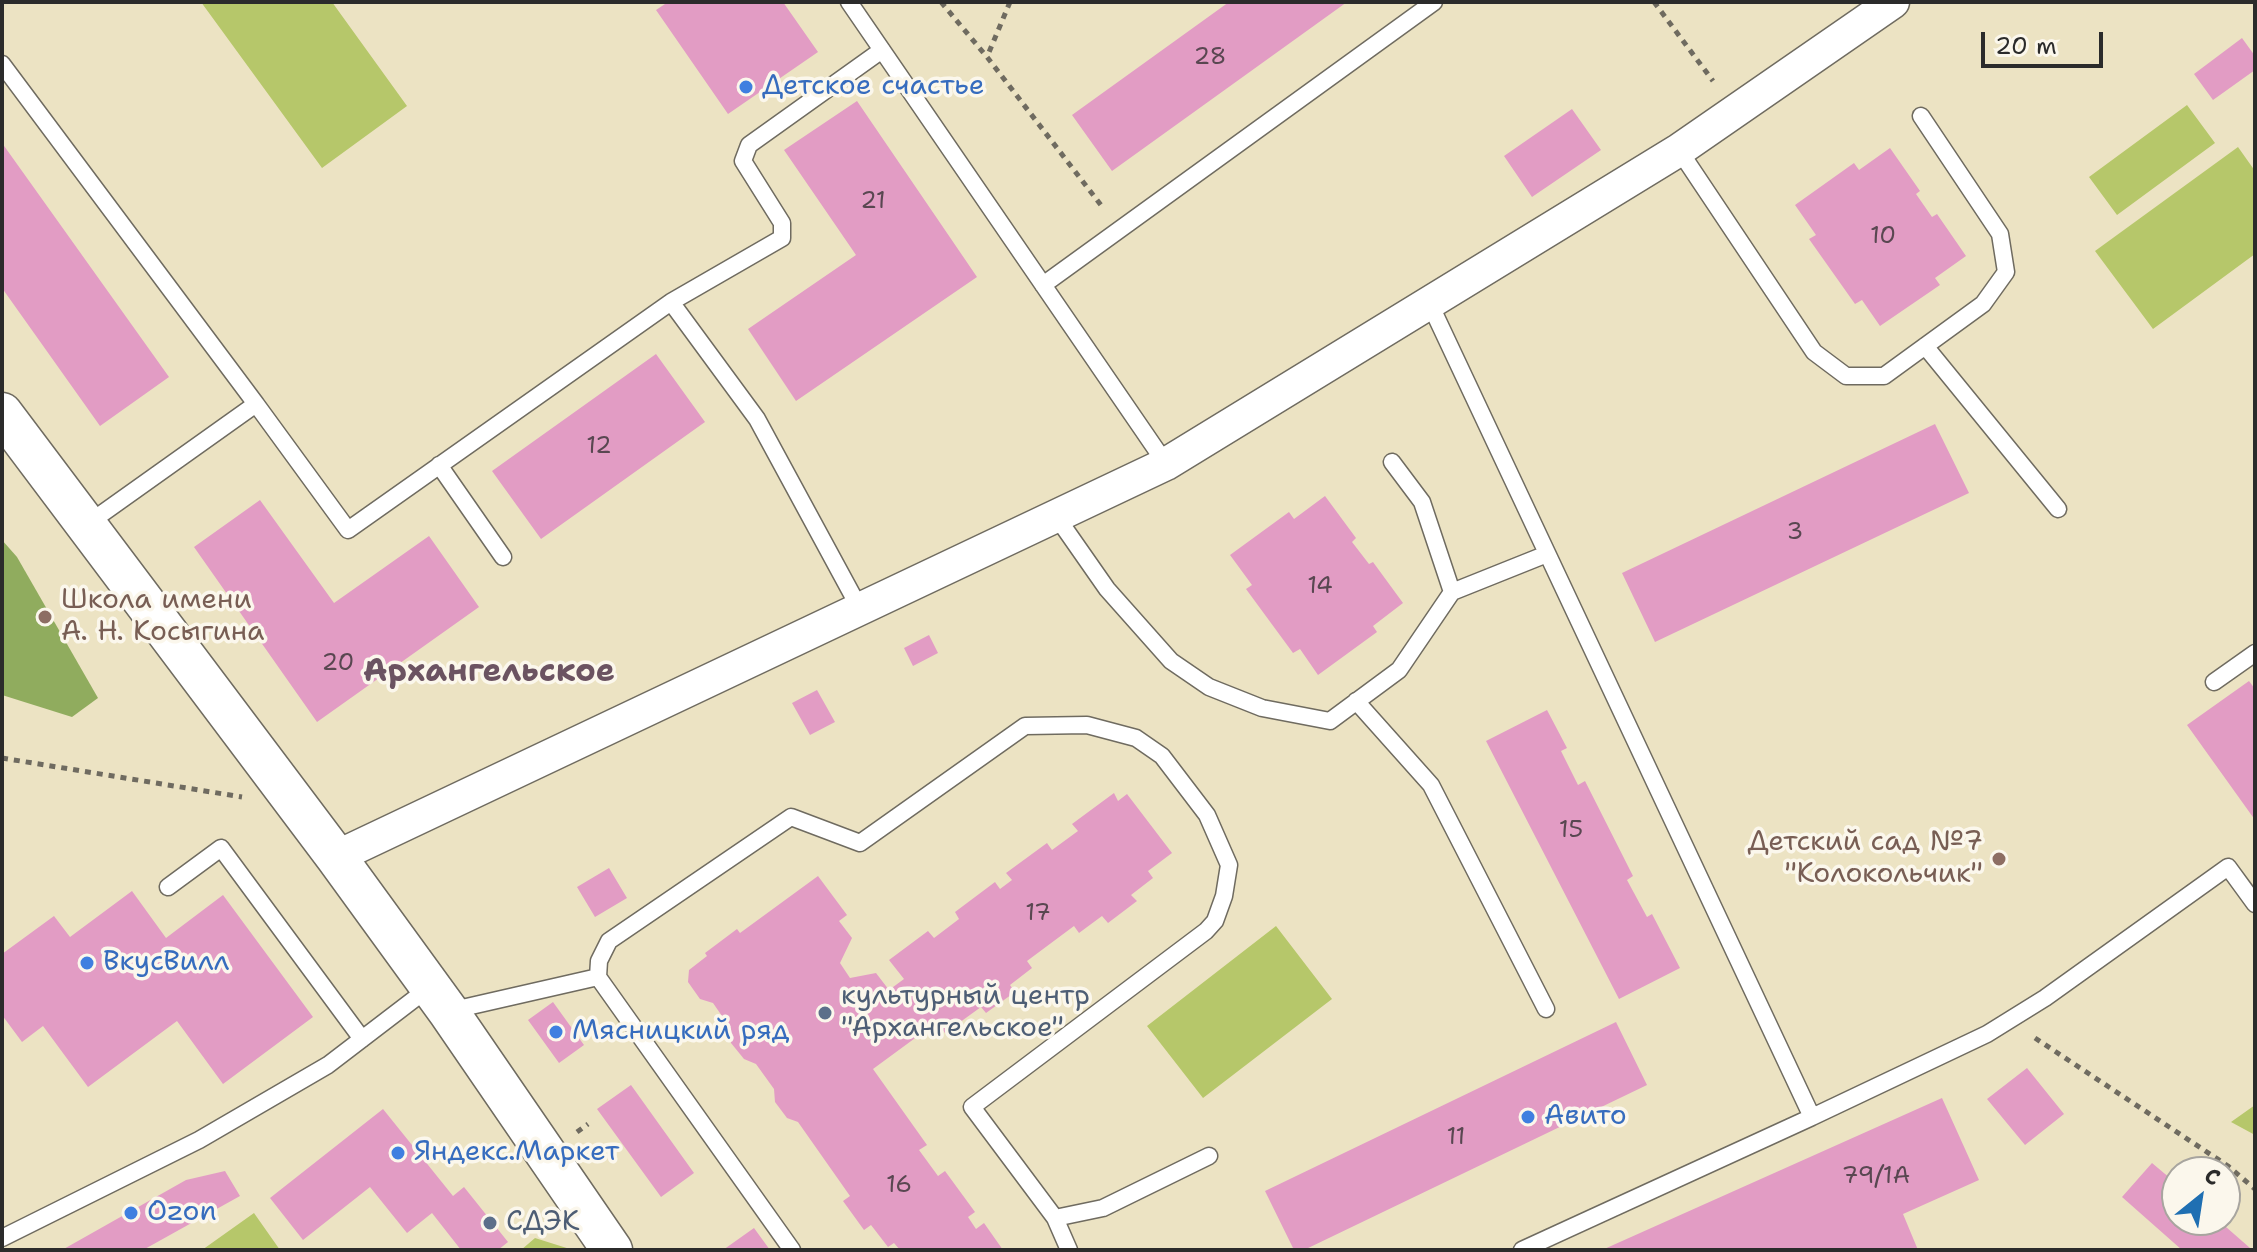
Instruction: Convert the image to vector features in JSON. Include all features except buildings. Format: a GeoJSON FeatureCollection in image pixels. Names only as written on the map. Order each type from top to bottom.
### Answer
{"type":"FeatureCollection","features":[{"type":"Feature","properties":{"kind":"street"},"geometry":{"type":"LineString","coordinates":[[336,857],[1166,464],[1679,150],[1893,2]]}},
{"type":"Feature","properties":{"kind":"street"},"geometry":{"type":"LineString","coordinates":[[2,413],[336,857],[439,999],[612,1250]]}},
{"type":"Feature","properties":{"kind":"lane"},"geometry":{"type":"LineString","coordinates":[[849,2],[1166,464]]}},
{"type":"Feature","properties":{"kind":"lane"},"geometry":{"type":"LineString","coordinates":[[1043,285],[1434,2]]}},
{"type":"Feature","properties":{"kind":"lane"},"geometry":{"type":"LineString","coordinates":[[2,64],[348,530],[671,302],[782,238],[782,223],[743,161],[749,145],[882,50]]}},
{"type":"Feature","properties":{"kind":"lane"},"geometry":{"type":"LineString","coordinates":[[1679,150],[1814,352],[1846,376],[1884,376],[1983,304],[2006,272],[2000,234],[1921,116]]}},
{"type":"Feature","properties":{"kind":"lane"},"geometry":{"type":"LineString","coordinates":[[671,302],[757,419],[860,609]]}},
{"type":"Feature","properties":{"kind":"lane"},"geometry":{"type":"LineString","coordinates":[[1430,304],[1812,1117]]}},
{"type":"Feature","properties":{"kind":"lane"},"geometry":{"type":"LineString","coordinates":[[1925,346],[2058,509]]}},
{"type":"Feature","properties":{"kind":"lane"},"geometry":{"type":"LineString","coordinates":[[86,525],[256,404]]}},
{"type":"Feature","properties":{"kind":"lane"},"geometry":{"type":"LineString","coordinates":[[1392,462],[1422,502],[1452,592]]}},
{"type":"Feature","properties":{"kind":"lane"},"geometry":{"type":"LineString","coordinates":[[439,465],[503,557]]}},
{"type":"Feature","properties":{"kind":"lane"},"geometry":{"type":"LineString","coordinates":[[1056,516],[1107,589],[1171,661],[1209,687],[1262,708],[1330,721],[1399,670],[1452,592],[1547,554]]}},
{"type":"Feature","properties":{"kind":"lane"},"geometry":{"type":"LineString","coordinates":[[2214,682],[2255,653]]}},
{"type":"Feature","properties":{"kind":"lane"},"geometry":{"type":"LineString","coordinates":[[1356,701],[1431,785],[1546,1009]]}},
{"type":"Feature","properties":{"kind":"lane"},"geometry":{"type":"LineString","coordinates":[[792,1250],[598,977],[599,961],[609,941],[791,817],[860,843],[1025,726],[1087,725],[1136,738],[1162,756],[1207,815],[1229,865],[1224,896],[1215,921],[1206,931],[972,1107],[1055,1218],[1069,1250]]}},
{"type":"Feature","properties":{"kind":"lane"},"geometry":{"type":"LineString","coordinates":[[168,887],[221,848],[362,1039]]}},
{"type":"Feature","properties":{"kind":"lane"},"geometry":{"type":"LineString","coordinates":[[1522,1250],[1987,1034],[2045,998],[2228,867],[2255,904]]}},
{"type":"Feature","properties":{"kind":"lane"},"geometry":{"type":"LineString","coordinates":[[2,1238],[199,1140],[328,1065],[362,1039],[439,999],[598,977]]}},
{"type":"Feature","properties":{"kind":"lane"},"geometry":{"type":"LineString","coordinates":[[1055,1218],[1103,1208],[1209,1156]]}},
{"type":"Feature","properties":{"kind":"path"},"geometry":{"type":"LineString","coordinates":[[941,2],[987,57],[1119,230]]}},
{"type":"Feature","properties":{"kind":"path"},"geometry":{"type":"LineString","coordinates":[[987,57],[1010,2]]}},
{"type":"Feature","properties":{"kind":"path"},"geometry":{"type":"LineString","coordinates":[[1654,2],[1735,111]]}},
{"type":"Feature","properties":{"kind":"path"},"geometry":{"type":"LineString","coordinates":[[2,758],[297,806]]}},
{"type":"Feature","properties":{"kind":"path"},"geometry":{"type":"LineString","coordinates":[[2009,1021],[2228,1166],[2255,1189]]}},
{"type":"Feature","properties":{"kind":"green space"},"geometry":{"type":"Polygon","coordinates":[[[201,2],[332,2],[407,106],[322,168],[201,2]]]}},
{"type":"Feature","properties":{"kind":"green space"},"geometry":{"type":"Polygon","coordinates":[[[2187,105],[2215,143],[2117,215],[2089,177],[2187,105]]]}},
{"type":"Feature","properties":{"kind":"green space"},"geometry":{"type":"Polygon","coordinates":[[[2238,147],[2255,171],[2255,254],[2153,329],[2095,251],[2238,147]]]}},
{"type":"Feature","properties":{"kind":"green space"},"geometry":{"type":"Polygon","coordinates":[[[2,540],[17,557],[98,698],[72,717],[2,695],[2,540]]]}},
{"type":"Feature","properties":{"kind":"green space"},"geometry":{"type":"Polygon","coordinates":[[[1276,926],[1332,999],[1203,1098],[1147,1026],[1276,926]]]}},
{"type":"Feature","properties":{"kind":"green space"},"geometry":{"type":"Polygon","coordinates":[[[2255,1105],[2255,1135],[2231,1122],[2255,1105]]]}},
{"type":"Feature","properties":{"kind":"green space"},"geometry":{"type":"Polygon","coordinates":[[[254,1213],[280,1250],[202,1250],[254,1213]]]}},
{"type":"Feature","properties":{"kind":"green space"},"geometry":{"type":"Polygon","coordinates":[[[535,1238],[573,1250],[521,1250],[535,1238]]]}},
{"type":"Feature","properties":{"kind":"place","name":"Детское счастье"},"geometry":{"type":"Point","coordinates":[746,87]}},
{"type":"Feature","properties":{"kind":"place","name":"Школа имени А. Н. Косыгина"},"geometry":{"type":"Point","coordinates":[45,617]}},
{"type":"Feature","properties":{"kind":"place","name":"Детский сад №7 \"Колокольчик\""},"geometry":{"type":"Point","coordinates":[1999,859]}},
{"type":"Feature","properties":{"kind":"place","name":"ВкусВилл"},"geometry":{"type":"Point","coordinates":[87,963]}},
{"type":"Feature","properties":{"kind":"place","name":"культурный центр \"Архангельское\""},"geometry":{"type":"Point","coordinates":[825,1013]}},
{"type":"Feature","properties":{"kind":"place","name":"Мясницкий ряд"},"geometry":{"type":"Point","coordinates":[556,1032]}},
{"type":"Feature","properties":{"kind":"place","name":"Авито"},"geometry":{"type":"Point","coordinates":[1528,1117]}},
{"type":"Feature","properties":{"kind":"place","name":"Яндекс.Маркет"},"geometry":{"type":"Point","coordinates":[398,1153]}},
{"type":"Feature","properties":{"kind":"place","name":"Ozon"},"geometry":{"type":"Point","coordinates":[131,1213]}},
{"type":"Feature","properties":{"kind":"place","name":"СДЭК"},"geometry":{"type":"Point","coordinates":[490,1223]}},
{"type":"Feature","properties":{"kind":"district","name":"Архангельское"},"geometry":{"type":"Point","coordinates":[489,673]}}]}
